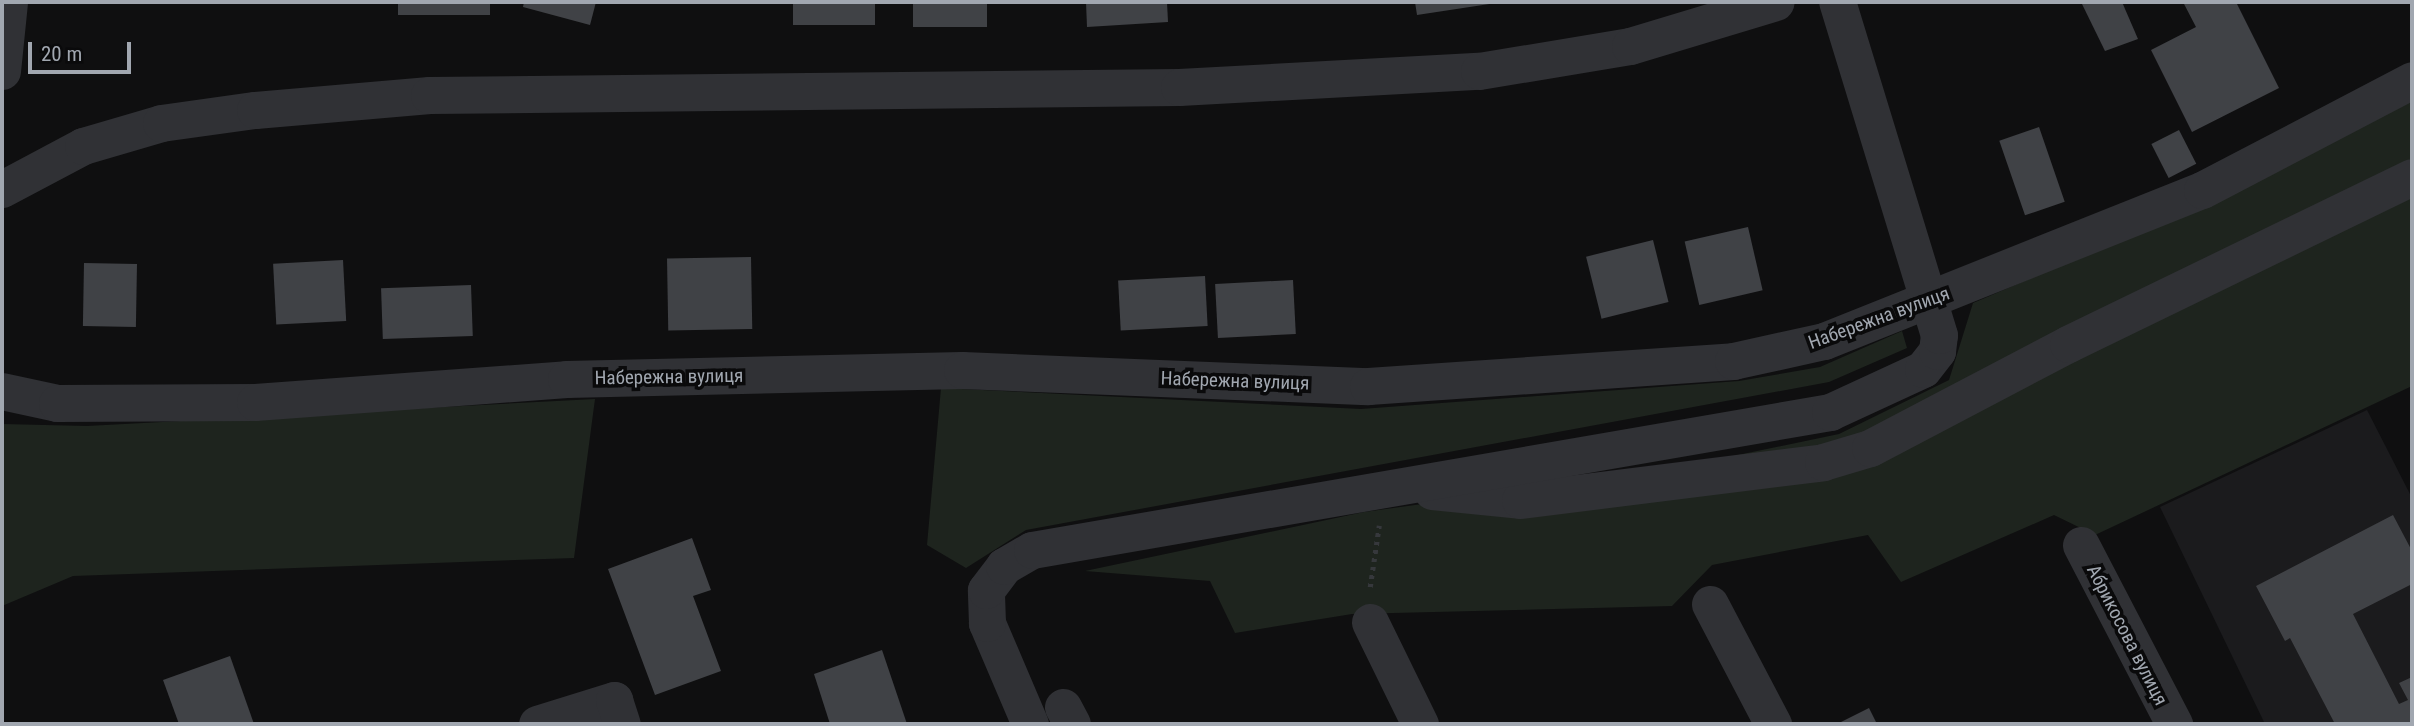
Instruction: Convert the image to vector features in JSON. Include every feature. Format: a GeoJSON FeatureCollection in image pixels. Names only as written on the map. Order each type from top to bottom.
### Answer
{"type":"FeatureCollection","features":[{"type":"Feature","properties":{"kind":"street"},"geometry":{"type":"LineString","coordinates":[[2,71],[9,2]]}},
{"type":"Feature","properties":{"kind":"street"},"geometry":{"type":"LineString","coordinates":[[2,189],[83,146],[162,122],[256,110],[429,96],[1166,87],[1479,71],[1630,46],[1776,2]]}},
{"type":"Feature","properties":{"kind":"street"},"geometry":{"type":"LineString","coordinates":[[1030,724],[987,623],[986,590],[1004,566],[1032,550],[1385,486],[1830,412],[1914,375],[1931,360],[1939,335],[1837,2]]}},
{"type":"Feature","properties":{"kind":"street","name":"Набережна вулиця"},"geometry":{"type":"LineString","coordinates":[[2,391],[57,403],[255,402],[566,379],[962,370],[1368,386],[1733,361],[1824,341],[1930,301],[2202,190],[2412,80]]}},
{"type":"Feature","properties":{"kind":"street"},"geometry":{"type":"LineString","coordinates":[[1385,486],[1520,500],[1823,462],[1870,448],[2080,338],[2412,177]]}},
{"type":"Feature","properties":{"kind":"street","name":"Абрикосова вулиця"},"geometry":{"type":"LineString","coordinates":[[2081,545],[2174,724]]}},
{"type":"Feature","properties":{"kind":"street"},"geometry":{"type":"LineString","coordinates":[[1710,604],[1773,724]]}},
{"type":"Feature","properties":{"kind":"street"},"geometry":{"type":"LineString","coordinates":[[1370,622],[1420,724]]}},
{"type":"Feature","properties":{"kind":"street"},"geometry":{"type":"LineString","coordinates":[[537,724],[614,700],[622,724]]}},
{"type":"Feature","properties":{"kind":"path"},"geometry":{"type":"LineString","coordinates":[[1370,622],[1367,605],[1385,486]]}},
{"type":"Feature","properties":{"kind":"shaded area"},"geometry":{"type":"Polygon","coordinates":[[[2412,97],[2412,386],[2095,535],[2054,515],[1901,582],[1868,535],[1712,565],[1672,606],[1352,614],[1235,633],[1210,581],[1085,571],[1364,512],[1656,472],[1839,434],[1949,380],[1973,303],[2259,181],[2412,97]]]}},
{"type":"Feature","properties":{"kind":"shaded area"},"geometry":{"type":"Polygon","coordinates":[[[1902,331],[1907,348],[1829,382],[1026,530],[966,568],[927,545],[941,388],[1361,409],[1739,381],[1820,367],[1902,331]]]}},
{"type":"Feature","properties":{"kind":"shaded area"},"geometry":{"type":"Polygon","coordinates":[[[595,399],[574,558],[73,576],[2,606],[2,424],[87,426],[595,399]]]}},
{"type":"Feature","properties":{"kind":"shaded area"},"geometry":{"type":"Polygon","coordinates":[[[2367,410],[2412,498],[2412,724],[2265,724],[2160,507],[2367,410]]]}},
{"type":"Feature","properties":{"kind":"building"},"geometry":{"type":"Polygon","coordinates":[[[398,2],[490,2],[490,15],[398,15],[398,2]]]}},
{"type":"Feature","properties":{"kind":"building"},"geometry":{"type":"Polygon","coordinates":[[[524,2],[596,2],[590,25],[523,7],[524,2]]]}},
{"type":"Feature","properties":{"kind":"building"},"geometry":{"type":"Polygon","coordinates":[[[793,2],[875,2],[875,25],[793,25],[793,2]]]}},
{"type":"Feature","properties":{"kind":"building"},"geometry":{"type":"Polygon","coordinates":[[[913,2],[987,2],[987,27],[913,27],[913,2]]]}},
{"type":"Feature","properties":{"kind":"building"},"geometry":{"type":"Polygon","coordinates":[[[1086,2],[1167,2],[1168,22],[1087,27],[1086,2]]]}},
{"type":"Feature","properties":{"kind":"building"},"geometry":{"type":"Polygon","coordinates":[[[1415,2],[1496,2],[1496,3],[1417,15],[1415,2]]]}},
{"type":"Feature","properties":{"kind":"building"},"geometry":{"type":"Polygon","coordinates":[[[2081,2],[2122,2],[2138,39],[2105,51],[2081,2]]]}},
{"type":"Feature","properties":{"kind":"building"},"geometry":{"type":"Polygon","coordinates":[[[2183,2],[2236,2],[2279,88],[2192,132],[2151,50],[2196,27],[2183,2]]]}},
{"type":"Feature","properties":{"kind":"building"},"geometry":{"type":"Polygon","coordinates":[[[2039,127],[2065,202],[2025,215],[1999,141],[2039,127]]]}},
{"type":"Feature","properties":{"kind":"building"},"geometry":{"type":"Polygon","coordinates":[[[2179,130],[2196,164],[2169,178],[2151,144],[2179,130]]]}},
{"type":"Feature","properties":{"kind":"building"},"geometry":{"type":"Polygon","coordinates":[[[1748,227],[1763,290],[1699,305],[1685,242],[1748,227]]]}},
{"type":"Feature","properties":{"kind":"building"},"geometry":{"type":"Polygon","coordinates":[[[1653,240],[1668,302],[1602,319],[1586,257],[1653,240]]]}},
{"type":"Feature","properties":{"kind":"building"},"geometry":{"type":"Polygon","coordinates":[[[751,257],[752,329],[668,330],[667,258],[751,257]]]}},
{"type":"Feature","properties":{"kind":"building"},"geometry":{"type":"Polygon","coordinates":[[[343,260],[346,321],[276,325],[273,264],[343,260]]]}},
{"type":"Feature","properties":{"kind":"building"},"geometry":{"type":"Polygon","coordinates":[[[84,263],[137,264],[136,327],[83,326],[84,263]]]}},
{"type":"Feature","properties":{"kind":"building"},"geometry":{"type":"Polygon","coordinates":[[[1205,276],[1208,326],[1121,330],[1118,281],[1205,276]]]}},
{"type":"Feature","properties":{"kind":"building"},"geometry":{"type":"Polygon","coordinates":[[[1293,280],[1296,334],[1218,338],[1215,284],[1293,280]]]}},
{"type":"Feature","properties":{"kind":"building"},"geometry":{"type":"Polygon","coordinates":[[[471,285],[473,336],[383,339],[381,288],[471,285]]]}},
{"type":"Feature","properties":{"kind":"building"},"geometry":{"type":"Polygon","coordinates":[[[2393,515],[2412,551],[2412,584],[2353,614],[2399,704],[2408,700],[2399,683],[2412,677],[2412,724],[2335,724],[2290,638],[2285,641],[2256,586],[2393,515]]]}},
{"type":"Feature","properties":{"kind":"building"},"geometry":{"type":"Polygon","coordinates":[[[692,538],[711,590],[693,596],[721,671],[655,695],[608,569],[692,538]]]}},
{"type":"Feature","properties":{"kind":"building"},"geometry":{"type":"Polygon","coordinates":[[[882,650],[907,724],[830,724],[814,674],[882,650]]]}},
{"type":"Feature","properties":{"kind":"building"},"geometry":{"type":"Polygon","coordinates":[[[230,656],[254,724],[179,724],[163,680],[230,656]]]}},
{"type":"Feature","properties":{"kind":"building"},"geometry":{"type":"Polygon","coordinates":[[[1869,708],[1877,724],[1837,724],[1869,708]]]}}]}
